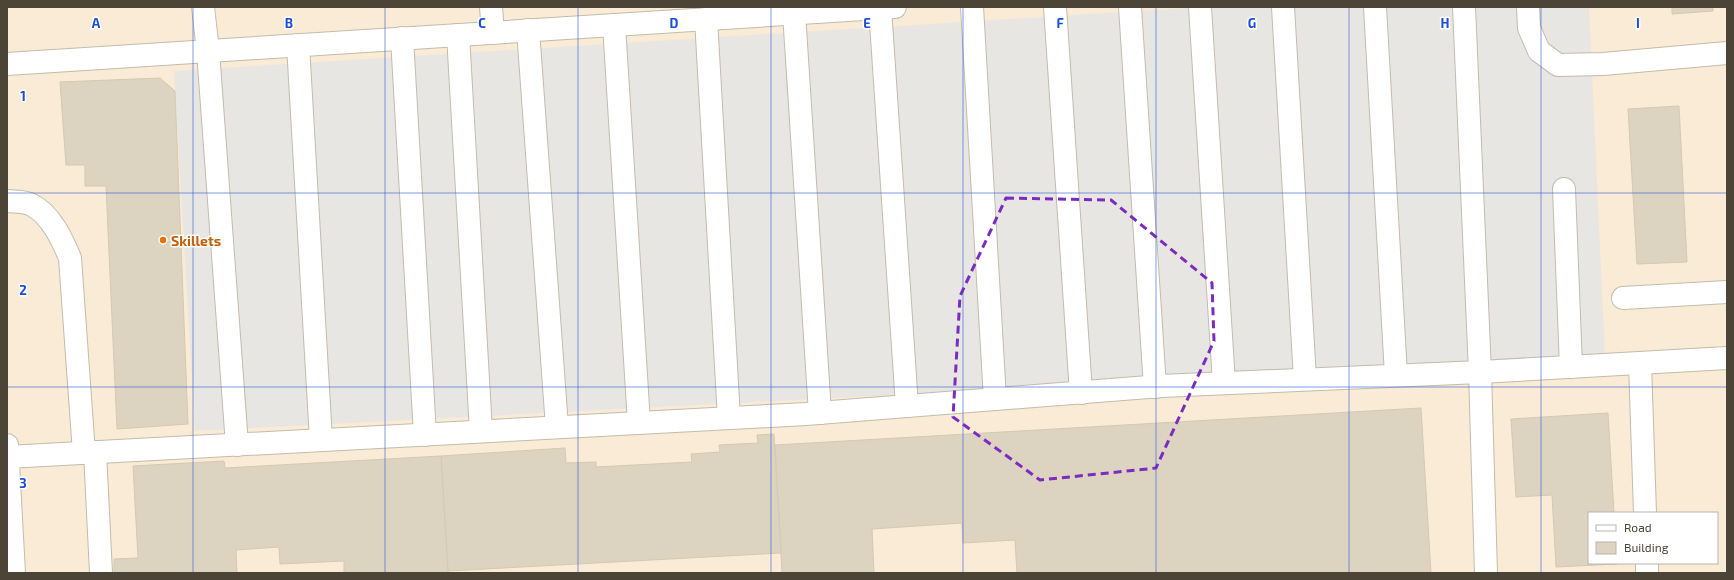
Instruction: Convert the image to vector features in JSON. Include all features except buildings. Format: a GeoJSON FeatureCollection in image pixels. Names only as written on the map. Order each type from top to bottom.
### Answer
{"type":"FeatureCollection","features":[{"type":"Feature","properties":{"kind":"lane"},"geometry":{"type":"LineString","coordinates":[[203,7],[208,51],[237,445]]}},
{"type":"Feature","properties":{"kind":"lane"},"geometry":{"type":"LineString","coordinates":[[491,7],[493,32]]}},
{"type":"Feature","properties":{"kind":"lane"},"geometry":{"type":"LineString","coordinates":[[7,64],[706,19],[803,11],[892,7],[907,406]]}},
{"type":"Feature","properties":{"kind":"lane"},"geometry":{"type":"LineString","coordinates":[[972,7],[995,399]]}},
{"type":"Feature","properties":{"kind":"lane"},"geometry":{"type":"LineString","coordinates":[[1055,7],[1081,393]]}},
{"type":"Feature","properties":{"kind":"lane"},"geometry":{"type":"LineString","coordinates":[[1130,7],[1155,387]]}},
{"type":"Feature","properties":{"kind":"lane"},"geometry":{"type":"LineString","coordinates":[[1200,7],[1224,383]]}},
{"type":"Feature","properties":{"kind":"lane"},"geometry":{"type":"LineString","coordinates":[[1282,7],[1305,380]]}},
{"type":"Feature","properties":{"kind":"lane"},"geometry":{"type":"LineString","coordinates":[[1375,7],[1396,375]]}},
{"type":"Feature","properties":{"kind":"lane"},"geometry":{"type":"LineString","coordinates":[[1464,7],[1480,372],[1486,573]]}},
{"type":"Feature","properties":{"kind":"lane"},"geometry":{"type":"LineString","coordinates":[[1528,7],[1529,28],[1539,51],[1558,65],[1603,64],[1727,53]]}},
{"type":"Feature","properties":{"kind":"lane"},"geometry":{"type":"LineString","coordinates":[[803,11],[820,413]]}},
{"type":"Feature","properties":{"kind":"lane"},"geometry":{"type":"LineString","coordinates":[[706,19],[729,418]]}},
{"type":"Feature","properties":{"kind":"lane"},"geometry":{"type":"LineString","coordinates":[[614,25],[639,423]]}},
{"type":"Feature","properties":{"kind":"lane"},"geometry":{"type":"LineString","coordinates":[[528,30],[557,427]]}},
{"type":"Feature","properties":{"kind":"lane"},"geometry":{"type":"LineString","coordinates":[[458,35],[481,431]]}},
{"type":"Feature","properties":{"kind":"lane"},"geometry":{"type":"LineString","coordinates":[[402,38],[425,435]]}},
{"type":"Feature","properties":{"kind":"lane"},"geometry":{"type":"LineString","coordinates":[[298,45],[321,440]]}},
{"type":"Feature","properties":{"kind":"lane"},"geometry":{"type":"LineString","coordinates":[[1564,189],[1571,367]]}},
{"type":"Feature","properties":{"kind":"lane"},"geometry":{"type":"LineString","coordinates":[[7,200],[31,204],[46,217],[60,235],[70,258],[101,573]]}},
{"type":"Feature","properties":{"kind":"lane"},"geometry":{"type":"LineString","coordinates":[[1623,298],[1727,292]]}},
{"type":"Feature","properties":{"kind":"lane"},"geometry":{"type":"LineString","coordinates":[[14,573],[7,453],[89,453],[425,435],[820,413],[1155,387],[1480,372],[1727,358]]}},
{"type":"Feature","properties":{"kind":"lane"},"geometry":{"type":"LineString","coordinates":[[1640,363],[1645,512]]}},
{"type":"Feature","properties":{"kind":"highlighted area"},"geometry":{"type":"Polygon","coordinates":[[[1006,198],[1111,200],[1212,283],[1214,341],[1156,468],[1040,480],[953,417],[960,296],[1006,198]]]}},
{"type":"Feature","properties":{"kind":"shaded area"},"geometry":{"type":"Polygon","coordinates":[[[7,7],[1727,7],[1727,573],[7,573],[7,7]]]}},
{"type":"Feature","properties":{"kind":"shaded area"},"geometry":{"type":"Polygon","coordinates":[[[1203,7],[1589,7],[1605,358],[195,431],[174,71],[1203,7]]]}},
{"type":"Feature","properties":{"kind":"place","name":"Skillets"},"geometry":{"type":"Point","coordinates":[163,240]}}]}
